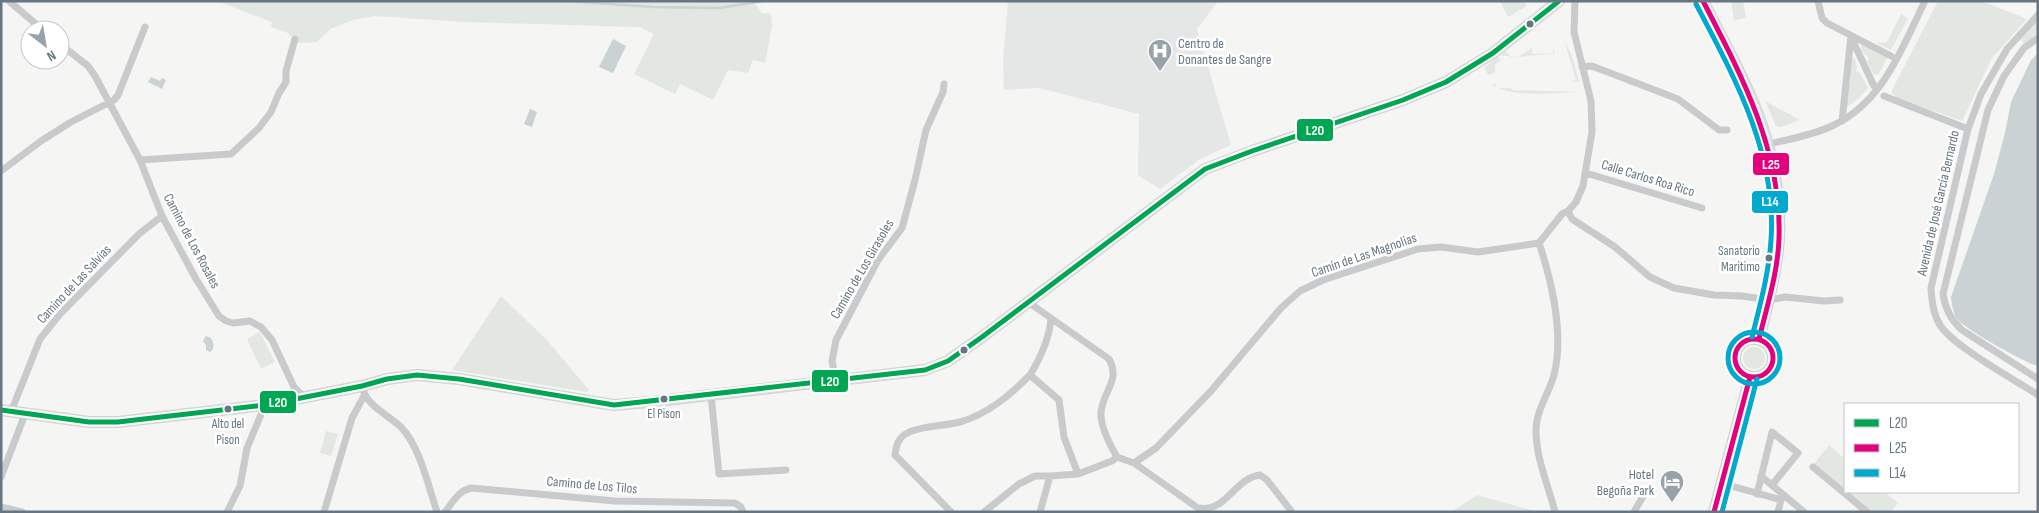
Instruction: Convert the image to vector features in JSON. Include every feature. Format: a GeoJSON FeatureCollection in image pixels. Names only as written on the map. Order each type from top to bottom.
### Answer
{"type":"FeatureCollection","features":[{"type":"Feature","properties":{"kind":"street"},"geometry":{"type":"LineString","coordinates":[[9,1],[31,20]]}},
{"type":"Feature","properties":{"kind":"street"},"geometry":{"type":"LineString","coordinates":[[6,411],[90,422],[118,422],[265,405],[304,397],[363,391],[387,379],[417,375],[439,376],[614,405],[925,370],[948,361],[1205,170],[1252,151],[1403,100],[1446,82],[1493,53],[1560,1]]}},
{"type":"Feature","properties":{"kind":"street"},"geometry":{"type":"LineString","coordinates":[[1555,512],[1539,461],[1536,429],[1538,414],[1553,376],[1559,350],[1557,324],[1544,257],[1539,243],[1562,214],[1568,211],[1576,202],[1586,173],[1592,132],[1592,101],[1574,32],[1575,1]]}},
{"type":"Feature","properties":{"kind":"street"},"geometry":{"type":"LineString","coordinates":[[1703,1],[1755,103],[1774,162],[1779,200],[1779,238],[1776,268],[1760,340]]}},
{"type":"Feature","properties":{"kind":"street"},"geometry":{"type":"LineString","coordinates":[[1769,144],[1822,130],[1842,121],[1866,103],[1878,90],[1898,56],[1925,1]]}},
{"type":"Feature","properties":{"kind":"street"},"geometry":{"type":"LineString","coordinates":[[1818,3],[1822,18],[1851,36],[1891,56]]}},
{"type":"Feature","properties":{"kind":"street","name":"Avenida de José García Bernardo"},"geometry":{"type":"LineString","coordinates":[[2038,15],[2021,31],[1999,61],[1981,94],[1968,129],[1931,288],[1933,311],[1941,326],[1953,340],[2038,395]]}},
{"type":"Feature","properties":{"kind":"street"},"geometry":{"type":"LineString","coordinates":[[1,172],[41,141],[118,95],[145,27]]}},
{"type":"Feature","properties":{"kind":"street"},"geometry":{"type":"LineString","coordinates":[[1842,121],[1851,36]]}},
{"type":"Feature","properties":{"kind":"street"},"geometry":{"type":"LineString","coordinates":[[1851,36],[1874,86]]}},
{"type":"Feature","properties":{"kind":"street"},"geometry":{"type":"LineString","coordinates":[[2038,38],[2024,48],[2004,76],[1988,110],[1943,294],[1945,306],[1954,323],[2038,379]]}},
{"type":"Feature","properties":{"kind":"street"},"geometry":{"type":"LineString","coordinates":[[140,160],[232,154],[259,128],[271,112],[286,82],[286,71],[295,39]]}},
{"type":"Feature","properties":{"kind":"street","name":"Camino de Los Rosales"},"geometry":{"type":"LineString","coordinates":[[70,52],[88,66],[140,160],[162,216],[219,316],[226,322],[250,321],[261,327],[272,340],[294,387],[304,397]]}},
{"type":"Feature","properties":{"kind":"street"},"geometry":{"type":"LineString","coordinates":[[1582,68],[1592,66],[1678,99],[1719,130],[1727,130]]}},
{"type":"Feature","properties":{"kind":"street","name":"Camino de Los Girasoles"},"geometry":{"type":"LineString","coordinates":[[836,381],[832,361],[836,340],[878,260],[902,228],[926,130],[943,92],[944,84]]}},
{"type":"Feature","properties":{"kind":"street"},"geometry":{"type":"LineString","coordinates":[[1884,96],[1968,129]]}},
{"type":"Feature","properties":{"kind":"street","name":"Calle Carlos Roa Rico"},"geometry":{"type":"LineString","coordinates":[[1586,173],[1702,208]]}},
{"type":"Feature","properties":{"kind":"street"},"geometry":{"type":"LineString","coordinates":[[1568,211],[1572,219],[1615,247],[1650,277],[1674,288],[1714,295],[1742,296],[1769,300],[1785,297],[1824,301],[1840,300]]}},
{"type":"Feature","properties":{"kind":"street","name":"Camino de Las Salvias"},"geometry":{"type":"LineString","coordinates":[[6,411],[40,339],[60,314],[139,234],[162,216]]}},
{"type":"Feature","properties":{"kind":"street","name":"Camín de Las Magnolias"},"geometry":{"type":"LineString","coordinates":[[1134,462],[1156,448],[1211,391],[1281,308],[1300,291],[1323,280],[1418,249],[1441,247],[1478,252],[1539,243]]}},
{"type":"Feature","properties":{"kind":"street"},"geometry":{"type":"LineString","coordinates":[[1028,302],[1109,359],[1114,367],[1114,374],[1101,411],[1103,425],[1117,457],[1134,462],[1199,510],[1216,510],[1226,496],[1253,476],[1260,475],[1267,480],[1292,512]]}},
{"type":"Feature","properties":{"kind":"street"},"geometry":{"type":"LineString","coordinates":[[951,512],[895,456],[897,444],[904,435],[916,430],[962,421],[990,409],[1010,395],[1030,375],[1040,358],[1049,337],[1051,319]]}},
{"type":"Feature","properties":{"kind":"street"},"geometry":{"type":"LineString","coordinates":[[1760,340],[1772,352],[1773,360],[1771,367],[1766,373],[1759,377],[1750,377],[1738,368],[1735,361],[1736,353],[1739,346],[1745,341],[1760,340]]}},
{"type":"Feature","properties":{"kind":"street"},"geometry":{"type":"LineString","coordinates":[[1030,375],[1059,400],[1064,437],[1078,474]]}},
{"type":"Feature","properties":{"kind":"street"},"geometry":{"type":"LineString","coordinates":[[1714,512],[1750,377]]}},
{"type":"Feature","properties":{"kind":"street"},"geometry":{"type":"LineString","coordinates":[[324,512],[352,418],[363,391]]}},
{"type":"Feature","properties":{"kind":"street"},"geometry":{"type":"LineString","coordinates":[[363,391],[409,436],[437,512]]}},
{"type":"Feature","properties":{"kind":"street"},"geometry":{"type":"LineString","coordinates":[[711,395],[718,474],[786,470]]}},
{"type":"Feature","properties":{"kind":"street"},"geometry":{"type":"LineString","coordinates":[[227,512],[240,486],[247,448],[265,405]]}},
{"type":"Feature","properties":{"kind":"street"},"geometry":{"type":"LineString","coordinates":[[1,477],[25,414]]}},
{"type":"Feature","properties":{"kind":"street"},"geometry":{"type":"LineString","coordinates":[[1757,494],[1772,432],[1798,453],[1772,485]]}},
{"type":"Feature","properties":{"kind":"street"},"geometry":{"type":"LineString","coordinates":[[984,512],[1019,484],[1036,476],[1078,474],[1112,461],[1117,457]]}},
{"type":"Feature","properties":{"kind":"street"},"geometry":{"type":"LineString","coordinates":[[1813,467],[1844,493]]}},
{"type":"Feature","properties":{"kind":"street"},"geometry":{"type":"LineString","coordinates":[[1040,512],[1050,476]]}},
{"type":"Feature","properties":{"kind":"street"},"geometry":{"type":"LineString","coordinates":[[1761,476],[1782,497],[1804,512]]}},
{"type":"Feature","properties":{"kind":"street"},"geometry":{"type":"LineString","coordinates":[[1728,485],[1757,494],[1782,497]]}},
{"type":"Feature","properties":{"kind":"street","name":"Camino de Los Tilos"},"geometry":{"type":"LineString","coordinates":[[445,512],[459,493],[464,489],[471,488],[615,501],[734,503],[741,507],[743,512]]}},
{"type":"Feature","properties":{"kind":"street"},"geometry":{"type":"LineString","coordinates":[[1634,512],[1645,493]]}},
{"type":"Feature","properties":{"kind":"street"},"geometry":{"type":"LineString","coordinates":[[1844,493],[1867,512]]}},
{"type":"Feature","properties":{"kind":"street"},"geometry":{"type":"LineString","coordinates":[[1778,512],[1782,497]]}},
{"type":"Feature","properties":{"kind":"street"},"geometry":{"type":"LineString","coordinates":[[1,507],[22,512]]}},
{"type":"Feature","properties":{"kind":"shaded area"},"geometry":{"type":"Polygon","coordinates":[[[217,1],[753,1],[762,13],[771,14],[772,26],[765,63],[753,60],[748,73],[728,70],[713,100],[680,84],[675,94],[634,74],[654,34],[640,27],[465,22],[374,16],[353,20],[330,29],[317,42],[297,43],[288,33],[271,27],[272,22],[217,1]]]}},
{"type":"Feature","properties":{"kind":"shaded area"},"geometry":{"type":"Polygon","coordinates":[[[1008,1],[1218,1],[1197,29],[1231,145],[1200,159],[1160,189],[1138,175],[1139,114],[1039,88],[1004,90],[1003,62],[1008,1]]]}},
{"type":"Feature","properties":{"kind":"shaded area"},"geometry":{"type":"Polygon","coordinates":[[[1500,1],[1524,1],[1527,6],[1508,17],[1500,1]]]}},
{"type":"Feature","properties":{"kind":"shaded area"},"geometry":{"type":"Polygon","coordinates":[[[1731,1],[1743,1],[1746,18],[1734,20],[1731,1]]]}},
{"type":"Feature","properties":{"kind":"shaded area"},"geometry":{"type":"Polygon","coordinates":[[[1938,1],[1982,1],[2027,19],[1992,58],[1962,121],[1897,98],[1891,92],[1938,1]]]}},
{"type":"Feature","properties":{"kind":"shaded area"},"geometry":{"type":"Polygon","coordinates":[[[1901,14],[1908,19],[1891,50],[1876,43],[1887,42],[1901,14]]]}},
{"type":"Feature","properties":{"kind":"shaded area"},"geometry":{"type":"Polygon","coordinates":[[[2038,19],[2038,33],[2024,44],[2020,38],[2038,19]]]}},
{"type":"Feature","properties":{"kind":"shaded area"},"geometry":{"type":"Polygon","coordinates":[[[613,39],[626,46],[613,73],[599,67],[613,39]]]}},
{"type":"Feature","properties":{"kind":"shaded area"},"geometry":{"type":"Polygon","coordinates":[[[1564,39],[1573,59],[1579,82],[1571,82],[1576,80],[1564,39]]]}},
{"type":"Feature","properties":{"kind":"shaded area"},"geometry":{"type":"Polygon","coordinates":[[[1862,44],[1887,58],[1879,74],[1874,75],[1867,62],[1869,58],[1862,50],[1862,44]]]}},
{"type":"Feature","properties":{"kind":"shaded area"},"geometry":{"type":"Polygon","coordinates":[[[1532,48],[1532,54],[1553,53],[1553,48],[1555,53],[1511,58],[1509,56],[1500,56],[1506,51],[1511,57],[1518,57],[1532,48]]]}},
{"type":"Feature","properties":{"kind":"shaded area"},"geometry":{"type":"Polygon","coordinates":[[[2038,53],[2038,366],[2021,359],[1962,324],[1957,319],[1951,297],[1994,174],[2011,102],[2031,60],[2038,53]]]}},
{"type":"Feature","properties":{"kind":"shaded area"},"geometry":{"type":"Polygon","coordinates":[[[1498,57],[1500,60],[1495,65],[1495,73],[1488,75],[1484,68],[1498,57]]]}},
{"type":"Feature","properties":{"kind":"shaded area"},"geometry":{"type":"Polygon","coordinates":[[[1852,58],[1855,59],[1856,71],[1860,73],[1868,88],[1847,107],[1845,106],[1847,86],[1851,82],[1849,77],[1852,58]]]}},
{"type":"Feature","properties":{"kind":"shaded area"},"geometry":{"type":"Polygon","coordinates":[[[151,77],[160,81],[162,78],[166,80],[162,89],[148,82],[151,77]]]}},
{"type":"Feature","properties":{"kind":"shaded area"},"geometry":{"type":"Polygon","coordinates":[[[1499,88],[1510,88],[1513,90],[1582,92],[1524,93],[1499,88]]]}},
{"type":"Feature","properties":{"kind":"shaded area"},"geometry":{"type":"Polygon","coordinates":[[[1765,101],[1800,120],[1781,127],[1776,126],[1765,101]]]}},
{"type":"Feature","properties":{"kind":"shaded area"},"geometry":{"type":"Polygon","coordinates":[[[530,109],[537,112],[532,127],[524,124],[530,109]]]}},
{"type":"Feature","properties":{"kind":"shaded area"},"geometry":{"type":"Polygon","coordinates":[[[501,296],[546,339],[589,390],[587,392],[452,370],[501,296]]]}},
{"type":"Feature","properties":{"kind":"shaded area"},"geometry":{"type":"Polygon","coordinates":[[[260,332],[275,362],[261,369],[247,339],[260,332]]]}},
{"type":"Feature","properties":{"kind":"shaded area"},"geometry":{"type":"Polygon","coordinates":[[[206,336],[211,338],[213,344],[213,349],[210,352],[206,350],[206,345],[203,341],[206,336]]]}},
{"type":"Feature","properties":{"kind":"shaded area"},"geometry":{"type":"Polygon","coordinates":[[[1754,347],[1762,350],[1765,358],[1762,366],[1754,369],[1746,366],[1743,358],[1746,350],[1754,347]]]}},
{"type":"Feature","properties":{"kind":"shaded area"},"geometry":{"type":"Polygon","coordinates":[[[326,431],[338,434],[331,456],[320,453],[326,431]]]}},
{"type":"Feature","properties":{"kind":"shaded area"},"geometry":{"type":"Polygon","coordinates":[[[1829,445],[1844,458],[1844,489],[1814,464],[1829,445]]]}},
{"type":"Feature","properties":{"kind":"shaded area"},"geometry":{"type":"Polygon","coordinates":[[[1849,493],[1886,493],[1898,503],[1891,512],[1872,512],[1849,493]]]}},
{"type":"Feature","properties":{"kind":"shaded area"},"geometry":{"type":"Polygon","coordinates":[[[1477,495],[1538,512],[1451,512],[1477,495]]]}},
{"type":"Feature","properties":{"kind":"waterway"},"geometry":{"type":"LineString","coordinates":[[566,1],[653,7],[719,8],[763,1]]}},
{"type":"Feature","properties":{"kind":"transit line","name":"L20"},"geometry":{"type":"LineString","coordinates":[[1,410],[89,422],[118,422],[265,405],[362,386],[387,379],[417,375],[459,379],[614,405],[925,370],[948,361],[982,337],[1205,169],[1252,151],[1403,100],[1446,82],[1493,53],[1559,1]]}},
{"type":"Feature","properties":{"kind":"transit line","name":"L25"},"geometry":{"type":"LineString","coordinates":[[1703,1],[1732,57],[1757,115],[1774,175],[1778,206],[1779,238],[1777,263],[1759,339]]}},
{"type":"Feature","properties":{"kind":"transit line","name":"L14"},"geometry":{"type":"LineString","coordinates":[[1696,4],[1725,60],[1750,118],[1760,147],[1767,177],[1771,208],[1770,252],[1764,289],[1752,337]]}},
{"type":"Feature","properties":{"kind":"transit line","name":"L14"},"geometry":{"type":"LineString","coordinates":[[1749,332],[1759,332],[1773,339],[1780,353],[1780,358],[1780,363],[1773,377],[1759,384],[1749,384],[1739,380],[1732,373],[1728,363],[1728,353],[1732,343],[1739,336],[1749,332]]}},
{"type":"Feature","properties":{"kind":"transit line","name":"L25"},"geometry":{"type":"LineString","coordinates":[[1754,339],[1767,345],[1773,358],[1767,371],[1754,377],[1741,371],[1735,358],[1741,345],[1754,339]]}},
{"type":"Feature","properties":{"kind":"transit line","name":"L25"},"geometry":{"type":"LineString","coordinates":[[1714,512],[1750,377]]}},
{"type":"Feature","properties":{"kind":"transit line","name":"L14"},"geometry":{"type":"LineString","coordinates":[[1722,512],[1757,379]]}},
{"type":"Feature","properties":{"kind":"place","name":"Centro de Donantes de Sangre"},"geometry":{"type":"Point","coordinates":[1160,72]}},
{"type":"Feature","properties":{"kind":"place","name":"Sanatorio Maritimo"},"geometry":{"type":"Point","coordinates":[1769,258]}},
{"type":"Feature","properties":{"kind":"place","name":"El Pison"},"geometry":{"type":"Point","coordinates":[664,399]}},
{"type":"Feature","properties":{"kind":"place","name":"Alto del Pison"},"geometry":{"type":"Point","coordinates":[228,409]}},
{"type":"Feature","properties":{"kind":"place","name":"Hotel Begoña Park"},"geometry":{"type":"Point","coordinates":[1672,503]}}]}
